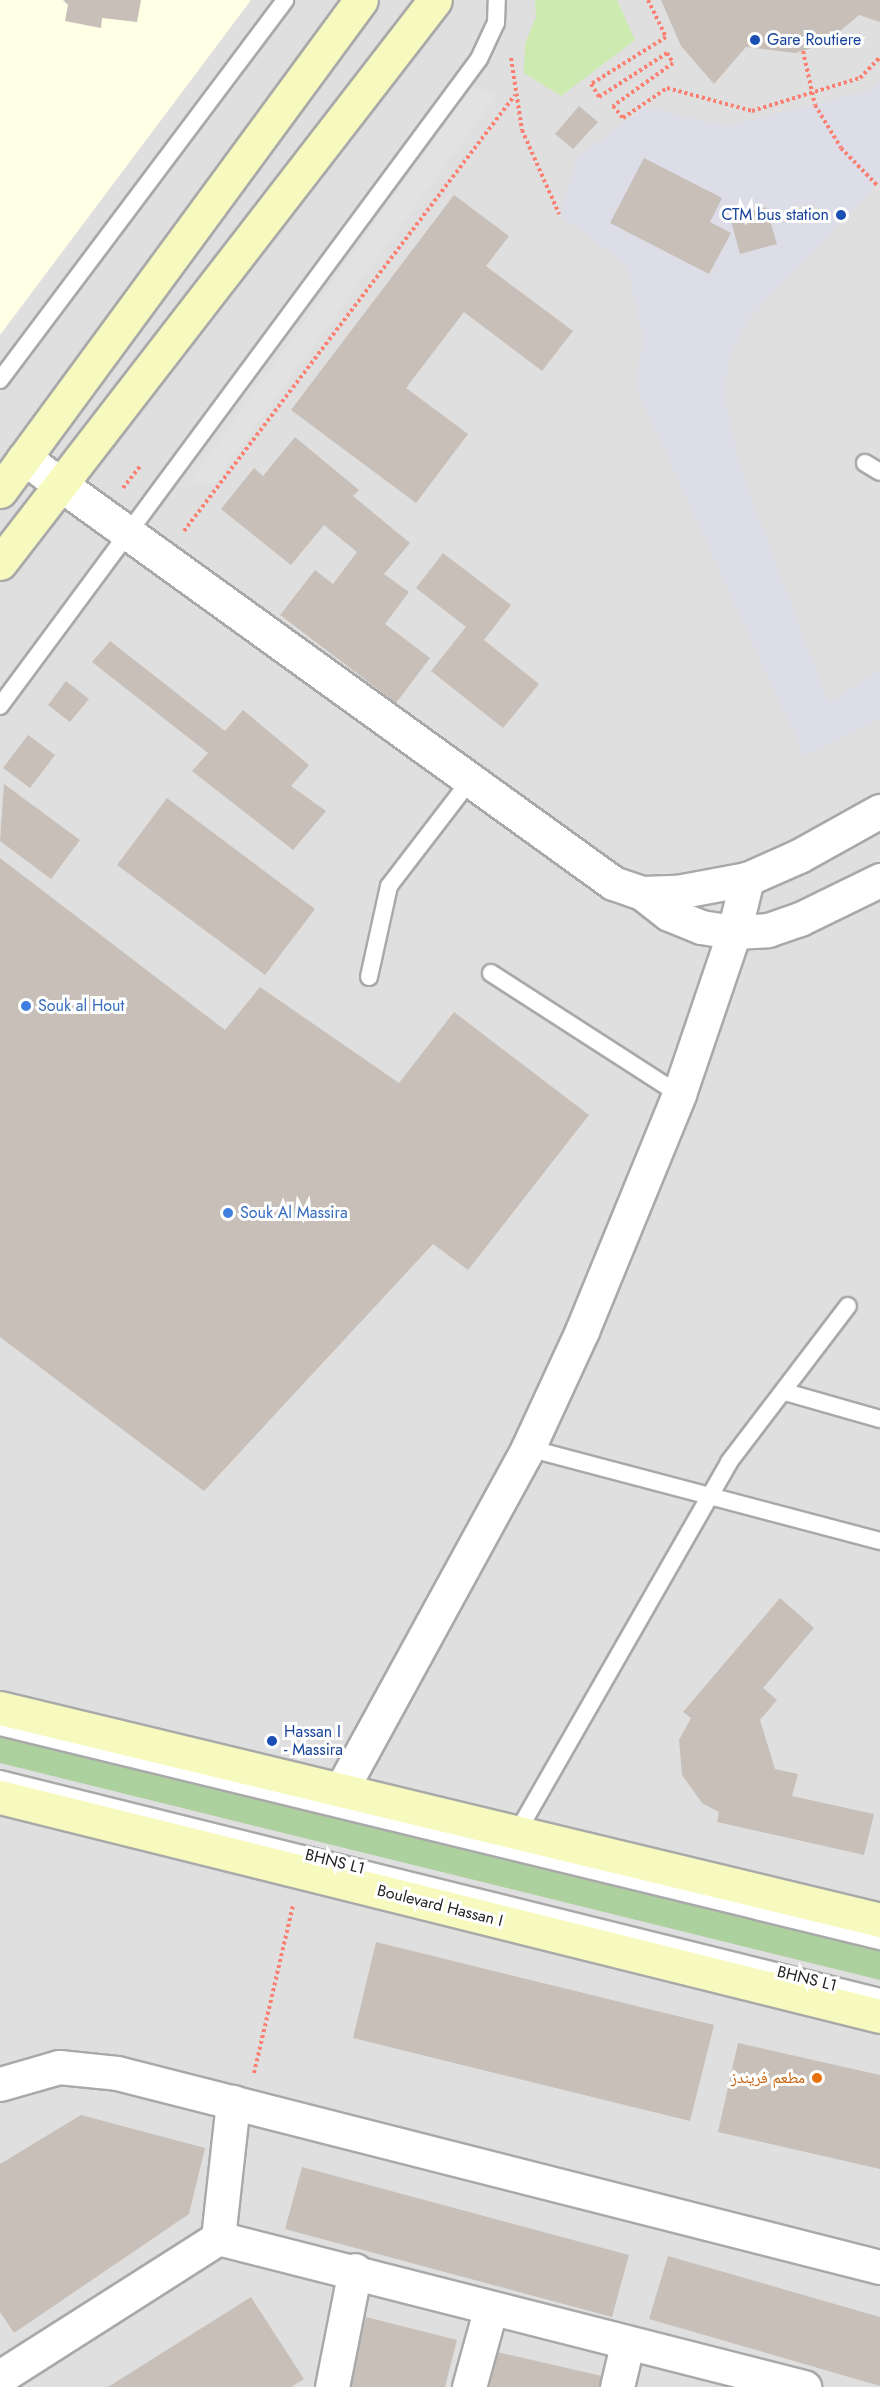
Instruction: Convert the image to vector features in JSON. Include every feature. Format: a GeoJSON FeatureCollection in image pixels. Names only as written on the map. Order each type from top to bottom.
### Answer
{"type":"FeatureCollection","features":[{"type":"Feature","properties":{"kind":"main road"},"geometry":{"type":"LineString","coordinates":[[0,491],[362,0]]}},
{"type":"Feature","properties":{"kind":"main road"},"geometry":{"type":"LineString","coordinates":[[0,563],[435,0]]}},
{"type":"Feature","properties":{"kind":"main road"},"geometry":{"type":"LineString","coordinates":[[0,1708],[880,1920]]}},
{"type":"Feature","properties":{"kind":"main road","name":"Boulevard Hassan I"},"geometry":{"type":"LineString","coordinates":[[0,1797],[880,2016]]}},
{"type":"Feature","properties":{"kind":"street"},"geometry":{"type":"LineString","coordinates":[[24,458],[127,532],[162,561],[578,862],[613,883],[642,893],[669,914],[701,927],[734,932],[768,930],[872,889]]}},
{"type":"Feature","properties":{"kind":"street"},"geometry":{"type":"LineString","coordinates":[[642,893],[712,888],[747,879],[880,811]]}},
{"type":"Feature","properties":{"kind":"street"},"geometry":{"type":"LineString","coordinates":[[341,1790],[528,1448],[582,1330],[679,1094],[734,932],[747,879]]}},
{"type":"Feature","properties":{"kind":"street"},"geometry":{"type":"LineString","coordinates":[[0,2084],[59,2067],[117,2073],[880,2267]]}},
{"type":"Feature","properties":{"kind":"street"},"geometry":{"type":"LineString","coordinates":[[218,2238],[240,2103]]}},
{"type":"Feature","properties":{"kind":"street"},"geometry":{"type":"LineString","coordinates":[[0,2377],[218,2238],[355,2270],[490,2311],[804,2387]]}},
{"type":"Feature","properties":{"kind":"street"},"geometry":{"type":"LineString","coordinates":[[332,2387],[355,2270]]}},
{"type":"Feature","properties":{"kind":"street"},"geometry":{"type":"LineString","coordinates":[[469,2387],[490,2311]]}},
{"type":"Feature","properties":{"kind":"street"},"geometry":{"type":"LineString","coordinates":[[616,2387],[627,2344]]}},
{"type":"Feature","properties":{"kind":"lane"},"geometry":{"type":"LineString","coordinates":[[0,380],[285,0]]}},
{"type":"Feature","properties":{"kind":"lane"},"geometry":{"type":"LineString","coordinates":[[1,703],[479,59],[496,22],[497,0]]}},
{"type":"Feature","properties":{"kind":"lane"},"geometry":{"type":"LineString","coordinates":[[369,976],[389,886],[468,783]]}},
{"type":"Feature","properties":{"kind":"lane"},"geometry":{"type":"LineString","coordinates":[[491,973],[679,1094]]}},
{"type":"Feature","properties":{"kind":"lane"},"geometry":{"type":"LineString","coordinates":[[518,1831],[709,1495],[848,1306]]}},
{"type":"Feature","properties":{"kind":"lane"},"geometry":{"type":"LineString","coordinates":[[785,1392],[880,1419]]}},
{"type":"Feature","properties":{"kind":"lane"},"geometry":{"type":"LineString","coordinates":[[528,1448],[880,1541]]}},
{"type":"Feature","properties":{"kind":"lane"},"geometry":{"type":"LineString","coordinates":[[0,1727],[880,1941]]}},
{"type":"Feature","properties":{"kind":"lane","name":"BHNS L1"},"geometry":{"type":"LineString","coordinates":[[0,1779],[880,1997]]}},
{"type":"Feature","properties":{"kind":"path"},"geometry":{"type":"LineString","coordinates":[[648,0],[666,37],[591,84],[599,97],[667,53],[673,63],[612,106],[622,118],[667,88],[752,111],[860,78],[880,57]]}},
{"type":"Feature","properties":{"kind":"path"},"geometry":{"type":"LineString","coordinates":[[510,51],[522,130],[559,214]]}},
{"type":"Feature","properties":{"kind":"path"},"geometry":{"type":"LineString","coordinates":[[803,51],[815,105],[841,148],[877,185]]}},
{"type":"Feature","properties":{"kind":"path"},"geometry":{"type":"LineString","coordinates":[[162,561],[515,95]]}},
{"type":"Feature","properties":{"kind":"path"},"geometry":{"type":"LineString","coordinates":[[240,2103],[300,1872]]}},
{"type":"Feature","properties":{"kind":"shaded area"},"geometry":{"type":"Polygon","coordinates":[[[0,0],[880,0],[880,2387],[0,2387],[0,0]]]}},
{"type":"Feature","properties":{"kind":"shaded area"},"geometry":{"type":"Polygon","coordinates":[[[0,0],[251,0],[0,335],[0,0]]]}},
{"type":"Feature","properties":{"kind":"shaded area"},"geometry":{"type":"Polygon","coordinates":[[[880,80],[880,182],[748,320],[730,354],[724,396],[741,470],[828,702],[880,670],[880,719],[804,756],[635,386],[643,338],[627,266],[559,214],[577,157],[646,107],[727,126],[871,90],[880,80]]]}},
{"type":"Feature","properties":{"kind":"shaded area"},"geometry":{"type":"Polygon","coordinates":[[[471,87],[497,94],[214,483],[190,482],[471,87]]]}},
{"type":"Feature","properties":{"kind":"green space"},"geometry":{"type":"Polygon","coordinates":[[[535,0],[617,0],[635,40],[561,96],[524,73],[525,44],[536,17],[535,0]]]}},
{"type":"Feature","properties":{"kind":"green space"},"geometry":{"type":"Polygon","coordinates":[[[0,1731],[880,1948],[880,1980],[0,1763],[0,1731]]]}},
{"type":"Feature","properties":{"kind":"building"},"geometry":{"type":"Polygon","coordinates":[[[63,0],[141,0],[137,22],[102,18],[101,28],[65,21],[68,5],[63,0]]]}},
{"type":"Feature","properties":{"kind":"building","name":"Gare Routiere"},"geometry":{"type":"Polygon","coordinates":[[[661,0],[880,0],[880,22],[859,15],[825,44],[795,53],[746,47],[714,84],[681,46],[661,0]]]}},
{"type":"Feature","properties":{"kind":"building"},"geometry":{"type":"Polygon","coordinates":[[[579,106],[598,122],[573,149],[555,134],[579,106]]]}},
{"type":"Feature","properties":{"kind":"building"},"geometry":{"type":"Polygon","coordinates":[[[644,158],[722,198],[710,222],[731,233],[709,274],[610,223],[644,158]]]}},
{"type":"Feature","properties":{"kind":"building"},"geometry":{"type":"Polygon","coordinates":[[[454,195],[509,236],[486,266],[573,331],[542,371],[464,312],[406,388],[468,434],[416,503],[291,410],[454,195]]]}},
{"type":"Feature","properties":{"kind":"building"},"geometry":{"type":"Polygon","coordinates":[[[766,207],[777,244],[740,254],[730,217],[766,207]]]}},
{"type":"Feature","properties":{"kind":"building"},"geometry":{"type":"Polygon","coordinates":[[[295,437],[359,490],[353,496],[410,543],[384,574],[409,592],[385,624],[430,658],[396,703],[280,615],[315,570],[333,584],[357,552],[324,525],[291,565],[221,509],[254,468],[263,476],[295,437]]]}},
{"type":"Feature","properties":{"kind":"building"},"geometry":{"type":"Polygon","coordinates":[[[443,553],[511,605],[484,640],[539,684],[503,728],[431,671],[466,627],[416,588],[443,553]]]}},
{"type":"Feature","properties":{"kind":"building"},"geometry":{"type":"Polygon","coordinates":[[[110,641],[225,731],[243,710],[309,765],[291,786],[326,811],[293,850],[192,771],[208,753],[92,662],[110,641]]]}},
{"type":"Feature","properties":{"kind":"building"},"geometry":{"type":"Polygon","coordinates":[[[66,681],[89,699],[70,722],[48,705],[66,681]]]}},
{"type":"Feature","properties":{"kind":"building"},"geometry":{"type":"Polygon","coordinates":[[[28,735],[55,755],[30,788],[3,768],[28,735]]]}},
{"type":"Feature","properties":{"kind":"building"},"geometry":{"type":"Polygon","coordinates":[[[4,784],[80,840],[51,879],[0,841],[4,784]]]}},
{"type":"Feature","properties":{"kind":"building"},"geometry":{"type":"Polygon","coordinates":[[[167,798],[315,909],[265,975],[117,865],[167,798]]]}},
{"type":"Feature","properties":{"kind":"building","name":"Souk Al Massira"},"geometry":{"type":"Polygon","coordinates":[[[0,858],[225,1030],[260,987],[399,1083],[454,1012],[589,1115],[468,1270],[433,1244],[204,1491],[0,1337],[0,858]]]}},
{"type":"Feature","properties":{"kind":"building"},"geometry":{"type":"Polygon","coordinates":[[[780,1598],[814,1628],[763,1688],[777,1700],[760,1720],[775,1769],[798,1774],[792,1796],[874,1814],[864,1855],[717,1822],[719,1812],[702,1803],[682,1775],[679,1740],[691,1718],[683,1712],[780,1598]]]}},
{"type":"Feature","properties":{"kind":"building"},"geometry":{"type":"Polygon","coordinates":[[[376,1942],[714,2025],[690,2121],[353,2038],[376,1942]]]}},
{"type":"Feature","properties":{"kind":"building"},"geometry":{"type":"Polygon","coordinates":[[[738,2043],[880,2075],[880,2169],[718,2132],[738,2043]]]}},
{"type":"Feature","properties":{"kind":"building"},"geometry":{"type":"Polygon","coordinates":[[[81,2115],[205,2148],[189,2214],[14,2333],[0,2312],[0,2164],[81,2115]]]}},
{"type":"Feature","properties":{"kind":"building"},"geometry":{"type":"Polygon","coordinates":[[[302,2167],[629,2255],[612,2317],[285,2229],[302,2167]]]}},
{"type":"Feature","properties":{"kind":"building"},"geometry":{"type":"Polygon","coordinates":[[[668,2256],[880,2317],[880,2386],[649,2319],[668,2256]]]}},
{"type":"Feature","properties":{"kind":"building"},"geometry":{"type":"Polygon","coordinates":[[[251,2297],[304,2379],[291,2387],[108,2387],[251,2297]]]}},
{"type":"Feature","properties":{"kind":"building"},"geometry":{"type":"Polygon","coordinates":[[[366,2317],[457,2340],[445,2387],[348,2387],[366,2317]]]}},
{"type":"Feature","properties":{"kind":"building"},"geometry":{"type":"Polygon","coordinates":[[[488,2350],[602,2376],[600,2387],[481,2387],[488,2350]]]}},
{"type":"Feature","properties":{"kind":"place","name":"Gare Routiere"},"geometry":{"type":"Point","coordinates":[755,40]}},
{"type":"Feature","properties":{"kind":"place","name":"CTM bus station"},"geometry":{"type":"Point","coordinates":[841,215]}},
{"type":"Feature","properties":{"kind":"place","name":"Souk al Hout"},"geometry":{"type":"Point","coordinates":[26,1006]}},
{"type":"Feature","properties":{"kind":"place","name":"Souk Al Massira"},"geometry":{"type":"Point","coordinates":[228,1213]}},
{"type":"Feature","properties":{"kind":"place","name":"Hassan I - Massira"},"geometry":{"type":"Point","coordinates":[272,1741]}},
{"type":"Feature","properties":{"kind":"place","name":"مطعم فريندز"},"geometry":{"type":"Point","coordinates":[817,2078]}}]}
